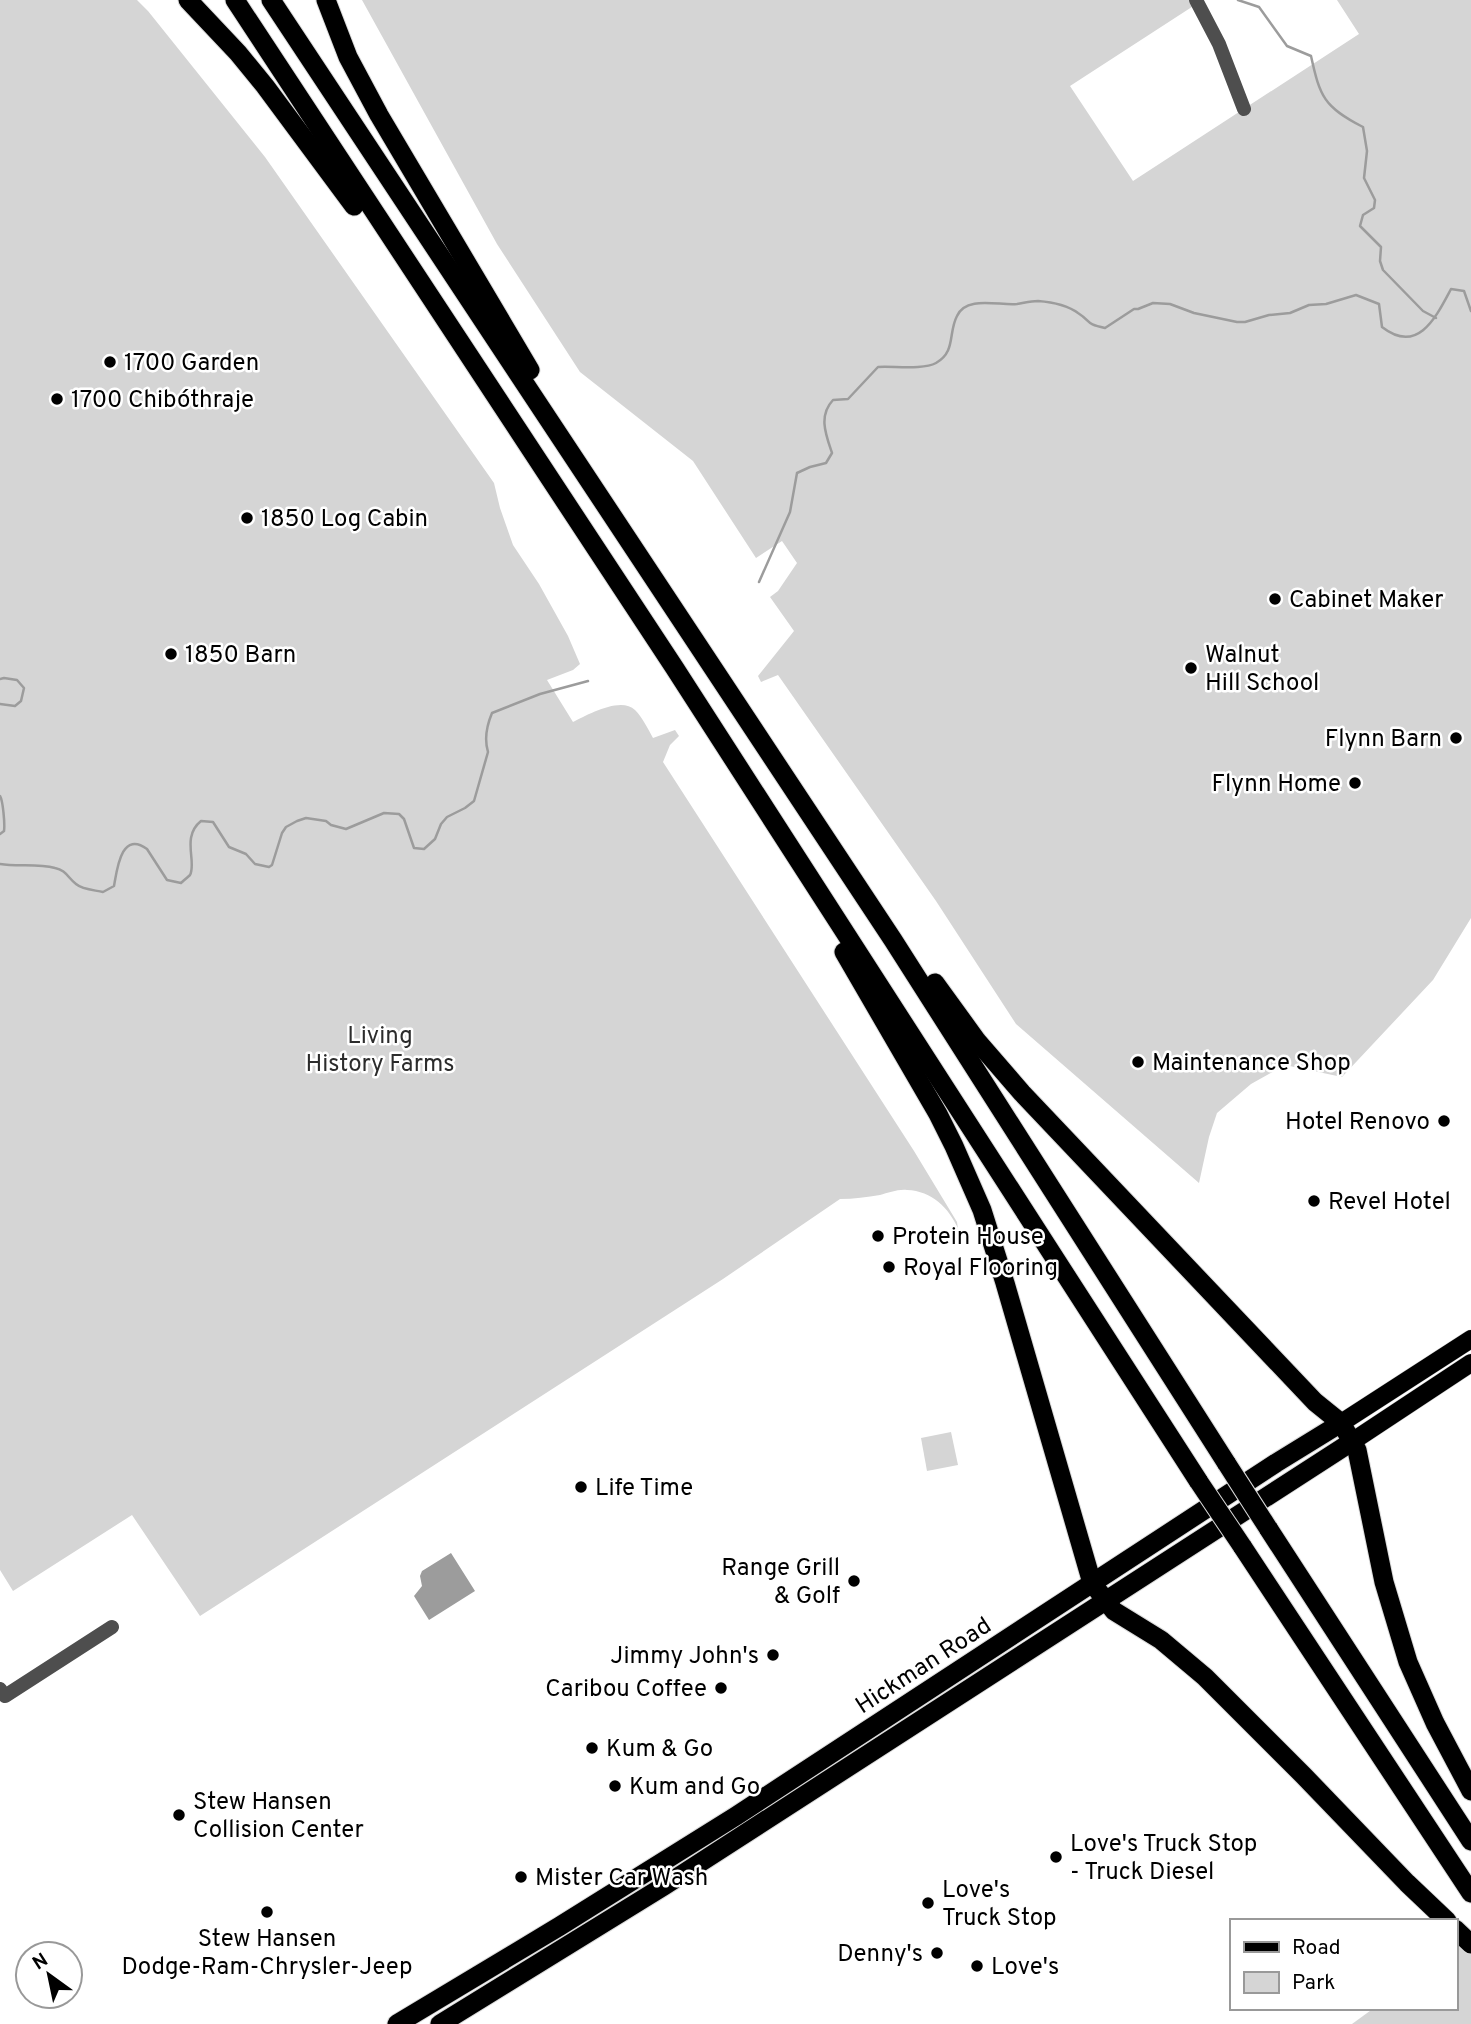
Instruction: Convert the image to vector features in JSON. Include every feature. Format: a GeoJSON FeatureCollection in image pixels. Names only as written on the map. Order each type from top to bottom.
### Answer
{"type":"FeatureCollection","features":[{"type":"Feature","properties":{"kind":"highway"},"geometry":{"type":"LineString","coordinates":[[188,0],[265,86],[461,346]]}},
{"type":"Feature","properties":{"kind":"highway"},"geometry":{"type":"LineString","coordinates":[[234,0],[774,821],[1199,1482],[1471,1893]]}},
{"type":"Feature","properties":{"kind":"highway"},"geometry":{"type":"LineString","coordinates":[[271,0],[893,940],[1471,1841]]}},
{"type":"Feature","properties":{"kind":"highway"},"geometry":{"type":"LineString","coordinates":[[326,0],[348,57],[379,115],[526,362],[572,455]]}},
{"type":"Feature","properties":{"kind":"highway"},"geometry":{"type":"LineString","coordinates":[[774,821],[846,956],[938,1114],[982,1210],[1092,1583],[1114,1611],[1161,1640],[1247,1716],[1445,1919]]}},
{"type":"Feature","properties":{"kind":"highway"},"geometry":{"type":"LineString","coordinates":[[893,940],[922,966],[977,1041],[1022,1093],[1315,1402],[1341,1423],[1357,1450],[1384,1582],[1409,1662],[1435,1723],[1471,1791]]}},
{"type":"Feature","properties":{"kind":"highway","name":"Hickman Road"},"geometry":{"type":"LineString","coordinates":[[397,2024],[559,1926],[940,1684],[1341,1423]]}},
{"type":"Feature","properties":{"kind":"highway","name":"Hickman Road"},"geometry":{"type":"LineString","coordinates":[[440,2024],[664,1886],[1353,1441]]}},
{"type":"Feature","properties":{"kind":"highway"},"geometry":{"type":"LineString","coordinates":[[461,2012],[460,2007],[468,1994],[553,1939],[559,1926]]}},
{"type":"Feature","properties":{"kind":"highway"},"geometry":{"type":"LineString","coordinates":[[416,2024],[440,2009],[447,2002],[448,1993]]}},
{"type":"Feature","properties":{"kind":"main road","name":"Hickman Road"},"geometry":{"type":"LineString","coordinates":[[1341,1423],[1471,1339]]}},
{"type":"Feature","properties":{"kind":"main road","name":"Hickman Road"},"geometry":{"type":"LineString","coordinates":[[1353,1441],[1471,1363]]}},
{"type":"Feature","properties":{"kind":"street"},"geometry":{"type":"LineString","coordinates":[[1196,0],[1219,44],[1244,109]]}},
{"type":"Feature","properties":{"kind":"street"},"geometry":{"type":"LineString","coordinates":[[2,1693],[112,1628]]}},
{"type":"Feature","properties":{"kind":"green space","name":"Living History Farms"},"geometry":{"type":"Polygon","coordinates":[[[0,0],[137,0],[265,157],[494,483],[513,545],[539,584],[580,664],[573,670],[547,680],[573,722],[604,708],[621,705],[635,710],[653,738],[675,730],[679,736],[670,745],[663,762],[914,1151],[957,1222],[958,1229],[939,1202],[916,1191],[900,1190],[875,1196],[840,1199],[723,1279],[200,1616],[132,1515],[13,1591],[0,1570],[0,0]]]}},
{"type":"Feature","properties":{"kind":"green space"},"geometry":{"type":"Polygon","coordinates":[[[362,0],[1196,0],[1198,3],[1070,86],[1133,181],[1359,34],[1337,0],[1471,0],[1471,918],[1433,980],[1342,1077],[1285,1065],[1251,1084],[1217,1113],[1199,1183],[1016,1024],[936,901],[778,675],[761,682],[758,676],[794,631],[770,597],[778,591],[797,563],[782,541],[756,558],[693,461],[580,372],[497,244],[362,0]]]}},
{"type":"Feature","properties":{"kind":"green space"},"geometry":{"type":"Polygon","coordinates":[[[951,1432],[958,1465],[927,1471],[921,1438],[951,1432]]]}},
{"type":"Feature","properties":{"kind":"green space"},"geometry":{"type":"Polygon","coordinates":[[[1457,1939],[1471,1949],[1471,2024],[1352,2024],[1371,2010],[1457,2010],[1457,1939]]]}},
{"type":"Feature","properties":{"kind":"shaded area"},"geometry":{"type":"Polygon","coordinates":[[[451,1553],[475,1591],[429,1620],[414,1596],[422,1586],[420,1576],[422,1571],[451,1553]]]}},
{"type":"Feature","properties":{"kind":"waterway"},"geometry":{"type":"LineString","coordinates":[[1238,0],[1259,7],[1287,46],[1311,56],[1317,82],[1326,99],[1332,107],[1363,127],[1367,151],[1364,178],[1375,200],[1374,208],[1363,215],[1360,226],[1381,247],[1380,261],[1383,270],[1423,311],[1436,318]]}},
{"type":"Feature","properties":{"kind":"waterway"},"geometry":{"type":"LineString","coordinates":[[759,582],[790,512],[797,473],[826,463],[832,453],[826,433],[828,406],[833,400],[848,399],[878,367],[916,367],[930,365],[942,359],[949,348],[954,322],[961,310],[968,306],[984,303],[1048,302],[1069,308],[1091,324],[1105,328],[1134,309],[1153,303],[1170,304],[1194,313],[1245,322],[1356,295],[1379,304],[1382,327],[1395,335],[1406,337],[1416,335],[1432,321],[1451,289],[1464,291],[1471,311]]}},
{"type":"Feature","properties":{"kind":"waterway"},"geometry":{"type":"LineString","coordinates":[[0,679],[17,680],[24,688],[21,701],[15,706],[0,704]]}},
{"type":"Feature","properties":{"kind":"waterway"},"geometry":{"type":"LineString","coordinates":[[0,864],[59,869],[79,886],[103,892],[114,886],[119,862],[126,848],[138,844],[147,849],[167,880],[181,883],[192,870],[192,834],[201,821],[213,822],[229,847],[246,854],[255,864],[269,867],[282,833],[286,827],[297,821],[306,818],[326,821],[346,829],[384,813],[399,814],[404,819],[414,848],[424,849],[435,839],[447,817],[474,801],[488,752],[487,732],[492,713],[540,694],[588,681]]}},
{"type":"Feature","properties":{"kind":"waterway"},"geometry":{"type":"LineString","coordinates":[[0,796],[4,828],[0,834]]}},
{"type":"Feature","properties":{"kind":"place","name":"1700 Garden"},"geometry":{"type":"Point","coordinates":[110,362]}},
{"type":"Feature","properties":{"kind":"place","name":"1700 Chibóthraje"},"geometry":{"type":"Point","coordinates":[57,399]}},
{"type":"Feature","properties":{"kind":"place","name":"1850 Log Cabin"},"geometry":{"type":"Point","coordinates":[247,518]}},
{"type":"Feature","properties":{"kind":"place","name":"Cabinet Maker"},"geometry":{"type":"Point","coordinates":[1275,599]}},
{"type":"Feature","properties":{"kind":"place","name":"1850 Barn"},"geometry":{"type":"Point","coordinates":[171,654]}},
{"type":"Feature","properties":{"kind":"place","name":"Walnut Hill School"},"geometry":{"type":"Point","coordinates":[1191,668]}},
{"type":"Feature","properties":{"kind":"place","name":"Flynn Barn"},"geometry":{"type":"Point","coordinates":[1456,738]}},
{"type":"Feature","properties":{"kind":"place","name":"Flynn Home"},"geometry":{"type":"Point","coordinates":[1355,783]}},
{"type":"Feature","properties":{"kind":"place","name":"Maintenance Shop"},"geometry":{"type":"Point","coordinates":[1138,1062]}},
{"type":"Feature","properties":{"kind":"place","name":"Hotel Renovo"},"geometry":{"type":"Point","coordinates":[1444,1121]}},
{"type":"Feature","properties":{"kind":"place","name":"Revel Hotel"},"geometry":{"type":"Point","coordinates":[1314,1201]}},
{"type":"Feature","properties":{"kind":"place","name":"Protein House"},"geometry":{"type":"Point","coordinates":[878,1236]}},
{"type":"Feature","properties":{"kind":"place","name":"Royal Flooring"},"geometry":{"type":"Point","coordinates":[889,1267]}},
{"type":"Feature","properties":{"kind":"place","name":"Life Time"},"geometry":{"type":"Point","coordinates":[581,1487]}},
{"type":"Feature","properties":{"kind":"place","name":"Range Grill & Golf"},"geometry":{"type":"Point","coordinates":[854,1581]}},
{"type":"Feature","properties":{"kind":"place","name":"Jimmy John's"},"geometry":{"type":"Point","coordinates":[773,1655]}},
{"type":"Feature","properties":{"kind":"place","name":"Caribou Coffee"},"geometry":{"type":"Point","coordinates":[721,1688]}},
{"type":"Feature","properties":{"kind":"place","name":"Kum & Go"},"geometry":{"type":"Point","coordinates":[592,1748]}},
{"type":"Feature","properties":{"kind":"place","name":"Kum and Go"},"geometry":{"type":"Point","coordinates":[615,1786]}},
{"type":"Feature","properties":{"kind":"place","name":"Stew Hansen Collision Center"},"geometry":{"type":"Point","coordinates":[179,1815]}},
{"type":"Feature","properties":{"kind":"place","name":"Love's Truck Stop - Truck Diesel"},"geometry":{"type":"Point","coordinates":[1056,1857]}},
{"type":"Feature","properties":{"kind":"place","name":"Mister Car Wash"},"geometry":{"type":"Point","coordinates":[521,1877]}},
{"type":"Feature","properties":{"kind":"place","name":"Love's Truck Stop"},"geometry":{"type":"Point","coordinates":[928,1903]}},
{"type":"Feature","properties":{"kind":"place","name":"Stew Hansen Dodge-Ram-Chrysler-Jeep"},"geometry":{"type":"Point","coordinates":[267,1912]}},
{"type":"Feature","properties":{"kind":"place","name":"Denny's"},"geometry":{"type":"Point","coordinates":[937,1953]}},
{"type":"Feature","properties":{"kind":"place","name":"Love's"},"geometry":{"type":"Point","coordinates":[977,1966]}}]}
